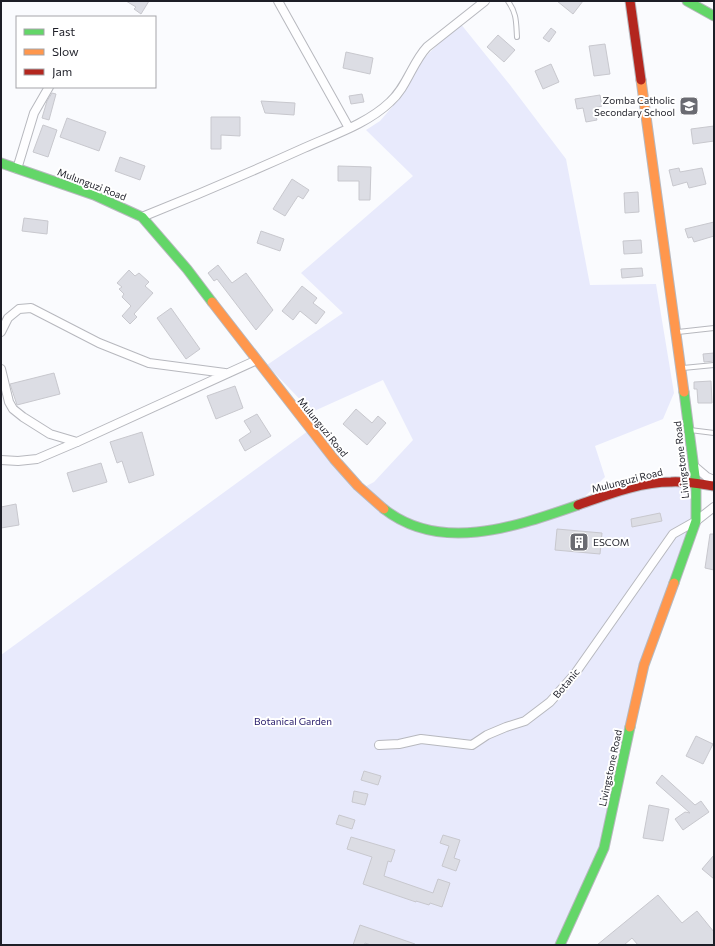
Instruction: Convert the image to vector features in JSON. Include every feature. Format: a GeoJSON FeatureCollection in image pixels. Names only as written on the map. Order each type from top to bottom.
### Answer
{"type":"FeatureCollection","features":[{"type":"Feature","properties":{"kind":"main road","name":"Livingstone Road"},"geometry":{"type":"LineString","coordinates":[[560,945],[604,848],[644,665],[696,521],[696,484],[690,430],[675,333],[630,1]]}},
{"type":"Feature","properties":{"kind":"main road"},"geometry":{"type":"LineString","coordinates":[[687,1],[714,16]]}},
{"type":"Feature","properties":{"kind":"main road","name":"Mulunguzi Road"},"geometry":{"type":"LineString","coordinates":[[1,163],[94,195],[142,217],[187,269],[315,435],[360,488],[377,504],[407,523],[430,531],[454,534],[493,530],[538,519],[587,501],[654,483],[671,481],[714,486]]}},
{"type":"Feature","properties":{"kind":"street"},"geometry":{"type":"LineString","coordinates":[[278,1],[349,128]]}},
{"type":"Feature","properties":{"kind":"street"},"geometry":{"type":"LineString","coordinates":[[142,217],[220,186],[349,128],[375,114],[391,102],[400,91],[424,51],[485,1]]}},
{"type":"Feature","properties":{"kind":"street"},"geometry":{"type":"LineString","coordinates":[[17,169],[34,113],[49,88]]}},
{"type":"Feature","properties":{"kind":"street"},"geometry":{"type":"LineString","coordinates":[[1,332],[8,318],[19,308],[30,308],[100,343],[149,363],[226,374]]}},
{"type":"Feature","properties":{"kind":"street"},"geometry":{"type":"LineString","coordinates":[[1,460],[32,460],[77,442],[257,360]]}},
{"type":"Feature","properties":{"kind":"street"},"geometry":{"type":"LineString","coordinates":[[1,369],[9,402],[13,409],[50,434],[77,442]]}},
{"type":"Feature","properties":{"kind":"street"},"geometry":{"type":"LineString","coordinates":[[694,466],[707,477],[714,480]]}},
{"type":"Feature","properties":{"kind":"street","name":"Botanic"},"geometry":{"type":"LineString","coordinates":[[379,745],[399,744],[421,738],[472,745],[488,735],[525,721],[550,702],[574,675],[673,534],[696,521],[714,508]]}},
{"type":"Feature","properties":{"kind":"lane"},"geometry":{"type":"LineString","coordinates":[[508,1],[516,15],[517,37]]}},
{"type":"Feature","properties":{"kind":"lane"},"geometry":{"type":"LineString","coordinates":[[675,333],[714,328]]}},
{"type":"Feature","properties":{"kind":"lane"},"geometry":{"type":"LineString","coordinates":[[681,368],[714,365]]}},
{"type":"Feature","properties":{"kind":"lane"},"geometry":{"type":"LineString","coordinates":[[690,430],[714,433]]}},
{"type":"Feature","properties":{"kind":"green space","name":"Botanical Garden"},"geometry":{"type":"Polygon","coordinates":[[[460,23],[510,85],[566,159],[590,285],[656,284],[674,393],[663,419],[595,446],[605,477],[572,509],[661,483],[689,483],[694,537],[642,665],[603,853],[557,945],[1,945],[1,655],[308,431],[357,491],[374,482],[413,440],[383,380],[312,412],[267,365],[343,313],[301,273],[413,176],[366,130],[380,121],[392,107],[410,76],[424,58],[460,23]]]}},
{"type":"Feature","properties":{"kind":"building"},"geometry":{"type":"Polygon","coordinates":[[[126,1],[149,1],[141,14],[134,9],[136,7],[126,1]]]}},
{"type":"Feature","properties":{"kind":"building"},"geometry":{"type":"Polygon","coordinates":[[[557,1],[583,1],[573,14],[557,1]]]}},
{"type":"Feature","properties":{"kind":"building"},"geometry":{"type":"Polygon","coordinates":[[[551,28],[556,32],[549,42],[543,38],[551,28]]]}},
{"type":"Feature","properties":{"kind":"building"},"geometry":{"type":"Polygon","coordinates":[[[498,35],[515,50],[504,62],[487,47],[498,35]]]}},
{"type":"Feature","properties":{"kind":"building"},"geometry":{"type":"Polygon","coordinates":[[[605,44],[610,74],[594,76],[589,46],[605,44]]]}},
{"type":"Feature","properties":{"kind":"building"},"geometry":{"type":"Polygon","coordinates":[[[346,52],[373,58],[370,74],[343,68],[346,52]]]}},
{"type":"Feature","properties":{"kind":"building"},"geometry":{"type":"Polygon","coordinates":[[[551,64],[559,82],[543,89],[535,71],[551,64]]]}},
{"type":"Feature","properties":{"kind":"building"},"geometry":{"type":"Polygon","coordinates":[[[52,93],[56,94],[49,120],[42,118],[47,101],[52,93]]]}},
{"type":"Feature","properties":{"kind":"building"},"geometry":{"type":"Polygon","coordinates":[[[362,94],[364,102],[351,104],[349,96],[362,94]]]}},
{"type":"Feature","properties":{"kind":"building"},"geometry":{"type":"Polygon","coordinates":[[[600,95],[602,106],[594,108],[597,120],[586,122],[583,108],[577,109],[575,99],[600,95]]]}},
{"type":"Feature","properties":{"kind":"building"},"geometry":{"type":"Polygon","coordinates":[[[261,101],[295,103],[294,115],[265,113],[261,101]]]}},
{"type":"Feature","properties":{"kind":"building"},"geometry":{"type":"Polygon","coordinates":[[[211,117],[240,117],[240,136],[221,135],[221,149],[211,149],[211,117]]]}},
{"type":"Feature","properties":{"kind":"building"},"geometry":{"type":"Polygon","coordinates":[[[67,118],[106,132],[99,151],[60,137],[67,118]]]}},
{"type":"Feature","properties":{"kind":"building"},"geometry":{"type":"Polygon","coordinates":[[[43,125],[57,130],[48,157],[33,152],[43,125]]]}},
{"type":"Feature","properties":{"kind":"building"},"geometry":{"type":"Polygon","coordinates":[[[714,126],[714,141],[693,144],[691,129],[714,126]]]}},
{"type":"Feature","properties":{"kind":"building"},"geometry":{"type":"Polygon","coordinates":[[[120,157],[145,166],[140,180],[115,171],[120,157]]]}},
{"type":"Feature","properties":{"kind":"building"},"geometry":{"type":"Polygon","coordinates":[[[338,166],[371,167],[370,200],[359,200],[359,181],[338,181],[338,166]]]}},
{"type":"Feature","properties":{"kind":"building"},"geometry":{"type":"Polygon","coordinates":[[[679,168],[680,172],[702,168],[706,184],[689,188],[687,182],[673,186],[669,170],[679,168]]]}},
{"type":"Feature","properties":{"kind":"building"},"geometry":{"type":"Polygon","coordinates":[[[292,179],[309,190],[303,199],[298,196],[285,216],[273,209],[292,179]]]}},
{"type":"Feature","properties":{"kind":"building"},"geometry":{"type":"Polygon","coordinates":[[[638,192],[639,212],[625,213],[624,193],[638,192]]]}},
{"type":"Feature","properties":{"kind":"building"},"geometry":{"type":"Polygon","coordinates":[[[24,218],[48,221],[47,234],[22,231],[24,218]]]}},
{"type":"Feature","properties":{"kind":"building"},"geometry":{"type":"Polygon","coordinates":[[[714,222],[714,236],[694,242],[692,237],[688,238],[685,229],[714,222]]]}},
{"type":"Feature","properties":{"kind":"building"},"geometry":{"type":"Polygon","coordinates":[[[261,231],[284,239],[280,251],[257,243],[261,231]]]}},
{"type":"Feature","properties":{"kind":"building"},"geometry":{"type":"Polygon","coordinates":[[[641,240],[642,253],[624,254],[623,241],[641,240]]]}},
{"type":"Feature","properties":{"kind":"building"},"geometry":{"type":"Polygon","coordinates":[[[218,265],[232,283],[246,273],[273,310],[256,330],[217,279],[214,281],[208,273],[218,265]]]}},
{"type":"Feature","properties":{"kind":"building"},"geometry":{"type":"Polygon","coordinates":[[[642,268],[643,276],[622,278],[621,269],[642,268]]]}},
{"type":"Feature","properties":{"kind":"building"},"geometry":{"type":"Polygon","coordinates":[[[129,270],[135,276],[139,273],[149,282],[145,286],[153,293],[134,314],[137,317],[130,324],[122,316],[131,306],[122,297],[124,294],[119,289],[122,287],[117,283],[129,270]]]}},
{"type":"Feature","properties":{"kind":"building"},"geometry":{"type":"Polygon","coordinates":[[[302,286],[317,298],[313,303],[325,312],[316,324],[300,311],[293,320],[282,311],[302,286]]]}},
{"type":"Feature","properties":{"kind":"building"},"geometry":{"type":"Polygon","coordinates":[[[171,308],[200,349],[186,359],[157,318],[171,308]]]}},
{"type":"Feature","properties":{"kind":"building"},"geometry":{"type":"Polygon","coordinates":[[[714,353],[714,361],[704,362],[703,354],[714,353]]]}},
{"type":"Feature","properties":{"kind":"building"},"geometry":{"type":"Polygon","coordinates":[[[54,373],[60,394],[17,405],[10,384],[54,373]]]}},
{"type":"Feature","properties":{"kind":"building"},"geometry":{"type":"Polygon","coordinates":[[[711,381],[712,403],[698,403],[697,389],[694,389],[694,382],[711,381]]]}},
{"type":"Feature","properties":{"kind":"building"},"geometry":{"type":"Polygon","coordinates":[[[235,386],[243,408],[216,419],[207,396],[235,386]]]}},
{"type":"Feature","properties":{"kind":"building"},"geometry":{"type":"Polygon","coordinates":[[[356,409],[372,423],[378,416],[386,423],[367,445],[343,424],[356,409]]]}},
{"type":"Feature","properties":{"kind":"building"},"geometry":{"type":"Polygon","coordinates":[[[257,414],[271,436],[245,451],[239,440],[251,432],[244,421],[257,414]]]}},
{"type":"Feature","properties":{"kind":"building"},"geometry":{"type":"Polygon","coordinates":[[[142,432],[154,475],[129,483],[122,461],[117,463],[110,442],[142,432]]]}},
{"type":"Feature","properties":{"kind":"building"},"geometry":{"type":"Polygon","coordinates":[[[101,463],[107,482],[73,492],[67,473],[101,463]]]}},
{"type":"Feature","properties":{"kind":"building"},"geometry":{"type":"Polygon","coordinates":[[[16,504],[19,525],[1,528],[1,507],[16,504]]]}},
{"type":"Feature","properties":{"kind":"building"},"geometry":{"type":"Polygon","coordinates":[[[660,513],[662,521],[632,527],[631,519],[660,513]]]}},
{"type":"Feature","properties":{"kind":"building","name":"ESCOM"},"geometry":{"type":"Polygon","coordinates":[[[557,529],[602,533],[600,554],[555,550],[557,529]]]}},
{"type":"Feature","properties":{"kind":"building"},"geometry":{"type":"Polygon","coordinates":[[[710,534],[714,534],[714,570],[705,568],[710,534]]]}},
{"type":"Feature","properties":{"kind":"building"},"geometry":{"type":"Polygon","coordinates":[[[696,736],[713,744],[703,764],[686,756],[696,736]]]}},
{"type":"Feature","properties":{"kind":"building"},"geometry":{"type":"Polygon","coordinates":[[[364,771],[381,776],[378,785],[361,780],[364,771]]]}},
{"type":"Feature","properties":{"kind":"building"},"geometry":{"type":"Polygon","coordinates":[[[662,775],[695,805],[701,801],[709,812],[683,830],[675,819],[685,812],[690,813],[656,783],[662,775]]]}},
{"type":"Feature","properties":{"kind":"building"},"geometry":{"type":"Polygon","coordinates":[[[354,791],[368,794],[365,805],[352,802],[354,791]]]}},
{"type":"Feature","properties":{"kind":"building"},"geometry":{"type":"Polygon","coordinates":[[[649,805],[669,809],[663,841],[643,838],[649,805]]]}},
{"type":"Feature","properties":{"kind":"building"},"geometry":{"type":"Polygon","coordinates":[[[339,815],[355,820],[352,829],[336,824],[339,815]]]}},
{"type":"Feature","properties":{"kind":"building"},"geometry":{"type":"Polygon","coordinates":[[[443,835],[460,840],[454,858],[460,860],[456,871],[442,866],[449,846],[440,843],[443,835]]]}},
{"type":"Feature","properties":{"kind":"building"},"geometry":{"type":"Polygon","coordinates":[[[351,837],[395,850],[391,862],[388,861],[384,876],[433,893],[438,879],[450,883],[442,907],[430,903],[429,905],[416,902],[363,884],[372,857],[347,849],[351,837]]]}},
{"type":"Feature","properties":{"kind":"building"},"geometry":{"type":"Polygon","coordinates":[[[714,855],[714,879],[702,869],[714,855]]]}},
{"type":"Feature","properties":{"kind":"building"},"geometry":{"type":"Polygon","coordinates":[[[658,895],[682,923],[697,911],[714,932],[714,945],[638,945],[632,938],[624,945],[597,945],[658,895]]]}},
{"type":"Feature","properties":{"kind":"building"},"geometry":{"type":"Polygon","coordinates":[[[360,925],[415,945],[371,945],[365,943],[364,945],[353,945],[360,925]]]}},
{"type":"Feature","properties":{"kind":"traffic: fast"},"geometry":{"type":"LineString","coordinates":[[687,1],[714,16]]}},
{"type":"Feature","properties":{"kind":"traffic: fast"},"geometry":{"type":"LineString","coordinates":[[1,163],[94,195],[142,217],[187,269],[212,302]]}},
{"type":"Feature","properties":{"kind":"traffic: fast"},"geometry":{"type":"LineString","coordinates":[[674,583],[696,521],[696,484],[684,392]]}},
{"type":"Feature","properties":{"kind":"traffic: fast"},"geometry":{"type":"LineString","coordinates":[[384,509],[406,523],[430,530],[454,533],[480,532],[505,527],[530,521],[578,505]]}},
{"type":"Feature","properties":{"kind":"traffic: fast"},"geometry":{"type":"LineString","coordinates":[[560,945],[604,848],[630,727]]}},
{"type":"Feature","properties":{"kind":"traffic: slow"},"geometry":{"type":"LineString","coordinates":[[641,80],[684,392]]}},
{"type":"Feature","properties":{"kind":"traffic: slow"},"geometry":{"type":"LineString","coordinates":[[212,302],[334,459],[358,486],[384,509]]}},
{"type":"Feature","properties":{"kind":"traffic: slow"},"geometry":{"type":"LineString","coordinates":[[630,727],[644,665],[674,583]]}},
{"type":"Feature","properties":{"kind":"traffic: jam"},"geometry":{"type":"LineString","coordinates":[[630,1],[641,80]]}},
{"type":"Feature","properties":{"kind":"traffic: jam"},"geometry":{"type":"LineString","coordinates":[[578,505],[612,493],[647,484],[682,482],[714,486]]}},
{"type":"Feature","properties":{"kind":"place","name":"Zomba Catholic Secondary School"},"geometry":{"type":"Point","coordinates":[689,106]}},
{"type":"Feature","properties":{"kind":"place","name":"ESCOM"},"geometry":{"type":"Point","coordinates":[579,542]}}]}
